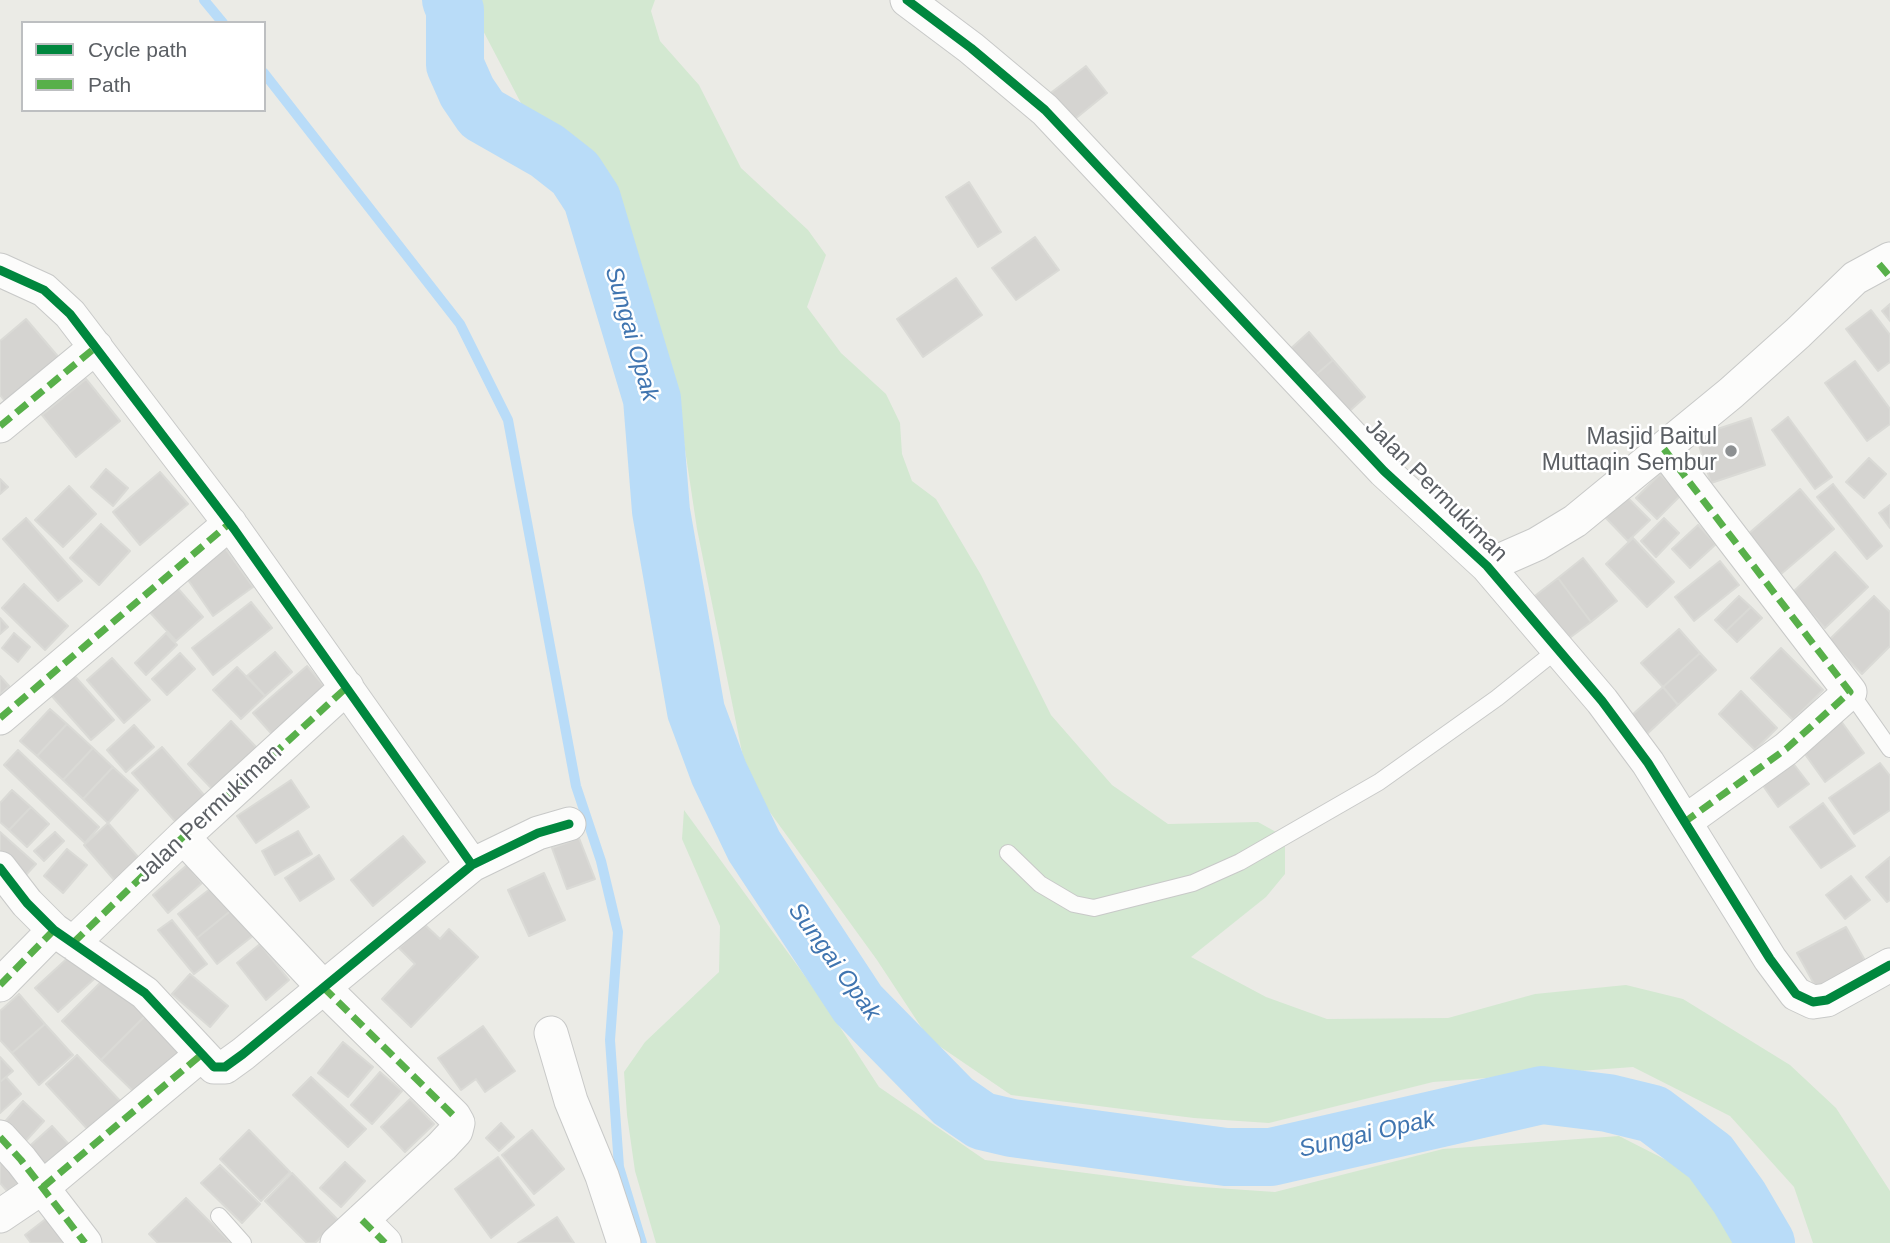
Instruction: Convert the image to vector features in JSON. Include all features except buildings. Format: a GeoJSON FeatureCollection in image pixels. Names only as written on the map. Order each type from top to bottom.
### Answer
{"type":"FeatureCollection","features":[{"type":"Feature","properties":{"kind":"street","name":"Jalan Permukiman"},"geometry":{"type":"LineString","coordinates":[[906,0],[971,48],[1045,110],[1384,471],[1487,566],[1602,701],[1648,763],[1770,959],[1803,999],[1813,1002],[1827,1000],[1890,965]]}},
{"type":"Feature","properties":{"kind":"street","name":"Jalan Permukiman"},"geometry":{"type":"LineString","coordinates":[[1487,566],[1537,544],[1575,521],[1798,334],[1855,278],[1886,266]]}},
{"type":"Feature","properties":{"kind":"street"},"geometry":{"type":"LineString","coordinates":[[0,270],[44,290],[70,314],[229,523],[472,865]]}},
{"type":"Feature","properties":{"kind":"street"},"geometry":{"type":"LineString","coordinates":[[0,426],[96,347]]}},
{"type":"Feature","properties":{"kind":"street"},"geometry":{"type":"LineString","coordinates":[[1664,449],[1850,692],[1786,749],[1686,821]]}},
{"type":"Feature","properties":{"kind":"street"},"geometry":{"type":"LineString","coordinates":[[0,718],[229,523]]}},
{"type":"Feature","properties":{"kind":"street","name":"Jalan Permukiman"},"geometry":{"type":"LineString","coordinates":[[0,985],[183,837],[347,687]]}},
{"type":"Feature","properties":{"kind":"street"},"geometry":{"type":"LineString","coordinates":[[0,869],[27,903],[63,936],[145,993],[201,1055],[214,1067],[225,1067],[472,865],[538,833],[569,824]]}},
{"type":"Feature","properties":{"kind":"street"},"geometry":{"type":"LineString","coordinates":[[183,837],[323,987],[454,1116],[457,1123],[456,1131],[442,1146],[337,1243]]}},
{"type":"Feature","properties":{"kind":"street"},"geometry":{"type":"LineString","coordinates":[[551,1033],[571,1101],[624,1243]]}},
{"type":"Feature","properties":{"kind":"street"},"geometry":{"type":"LineString","coordinates":[[0,1216],[43,1187],[201,1055]]}},
{"type":"Feature","properties":{"kind":"street"},"geometry":{"type":"LineString","coordinates":[[0,1138],[43,1187],[85,1243]]}},
{"type":"Feature","properties":{"kind":"street"},"geometry":{"type":"LineString","coordinates":[[362,1220],[385,1243]]}},
{"type":"Feature","properties":{"kind":"lane"},"geometry":{"type":"LineString","coordinates":[[1008,853],[1040,884],[1074,904],[1094,908],[1193,883],[1240,862],[1379,782],[1497,698],[1558,649]]}},
{"type":"Feature","properties":{"kind":"lane"},"geometry":{"type":"LineString","coordinates":[[1850,692],[1890,749]]}},
{"type":"Feature","properties":{"kind":"lane"},"geometry":{"type":"LineString","coordinates":[[219,1216],[243,1243]]}},
{"type":"Feature","properties":{"kind":"green space"},"geometry":{"type":"Polygon","coordinates":[[[467,0],[655,0],[651,11],[660,41],[699,85],[741,168],[808,230],[826,255],[807,307],[841,353],[886,394],[900,423],[902,454],[912,481],[936,499],[981,575],[1051,715],[1112,785],[1168,824],[1258,822],[1285,837],[1285,874],[1266,897],[1191,957],[1266,997],[1327,1019],[1448,1018],[1535,994],[1626,985],[1683,999],[1790,1065],[1836,1108],[1890,1191],[1890,1243],[1813,1243],[1794,1187],[1730,1116],[1633,1067],[1433,1082],[1269,1123],[1194,1118],[1011,1095],[929,1039],[877,960],[748,782],[697,529],[678,403],[467,0]]]}},
{"type":"Feature","properties":{"kind":"green space"},"geometry":{"type":"Polygon","coordinates":[[[684,810],[821,998],[879,1087],[985,1160],[1187,1186],[1275,1192],[1443,1149],[1619,1136],[1688,1171],[1734,1223],[1741,1243],[656,1243],[635,1171],[624,1072],[645,1042],[719,972],[720,926],[682,839],[684,810]]]}},
{"type":"Feature","properties":{"kind":"waterway"},"geometry":{"type":"LineString","coordinates":[[204,0],[221,21]]}},
{"type":"Feature","properties":{"kind":"waterway","name":"Sungai Opak"},"geometry":{"type":"LineString","coordinates":[[451,0],[455,10],[455,65],[467,92],[482,114],[547,151],[575,173],[592,199],[652,399],[661,511],[696,711],[719,773],[754,846],[858,1004],[953,1101],[982,1121],[1012,1128],[1226,1157],[1271,1157],[1542,1095],[1608,1103],[1653,1114],[1710,1157],[1739,1197],[1766,1243]]}},
{"type":"Feature","properties":{"kind":"waterway"},"geometry":{"type":"LineString","coordinates":[[266,76],[460,324],[508,420],[576,786],[601,861],[618,932],[610,1040],[619,1167],[642,1243]]}},
{"type":"Feature","properties":{"kind":"marked path"},"geometry":{"type":"LineString","coordinates":[[1879,264],[1890,277]]}},
{"type":"Feature","properties":{"kind":"marked path"},"geometry":{"type":"LineString","coordinates":[[0,426],[96,347]]}},
{"type":"Feature","properties":{"kind":"marked path"},"geometry":{"type":"LineString","coordinates":[[1664,449],[1850,692],[1786,749],[1686,821]]}},
{"type":"Feature","properties":{"kind":"marked path"},"geometry":{"type":"LineString","coordinates":[[0,718],[230,523]]}},
{"type":"Feature","properties":{"kind":"marked path"},"geometry":{"type":"LineString","coordinates":[[73,943],[183,837],[347,687]]}},
{"type":"Feature","properties":{"kind":"marked path"},"geometry":{"type":"LineString","coordinates":[[0,985],[54,930]]}},
{"type":"Feature","properties":{"kind":"marked path"},"geometry":{"type":"LineString","coordinates":[[323,987],[454,1116]]}},
{"type":"Feature","properties":{"kind":"marked path"},"geometry":{"type":"LineString","coordinates":[[43,1187],[201,1055]]}},
{"type":"Feature","properties":{"kind":"marked path"},"geometry":{"type":"LineString","coordinates":[[0,1137],[85,1243]]}},
{"type":"Feature","properties":{"kind":"marked path"},"geometry":{"type":"LineString","coordinates":[[362,1220],[385,1243]]}},
{"type":"Feature","properties":{"kind":"cycle path"},"geometry":{"type":"LineString","coordinates":[[907,0],[971,48],[1045,110],[1384,471],[1487,566],[1602,701],[1648,763],[1770,959],[1796,994],[1813,1002],[1827,1000],[1890,965]]}},
{"type":"Feature","properties":{"kind":"cycle path"},"geometry":{"type":"LineString","coordinates":[[0,270],[44,290],[70,314],[234,529],[472,865]]}},
{"type":"Feature","properties":{"kind":"cycle path"},"geometry":{"type":"LineString","coordinates":[[0,868],[27,903],[54,930],[145,993],[214,1067],[225,1067],[472,865],[538,833],[569,824]]}},
{"type":"Feature","properties":{"kind":"place","name":"Masjid Baitul Muttaqin Sembur"},"geometry":{"type":"Point","coordinates":[1731,451]}}]}
